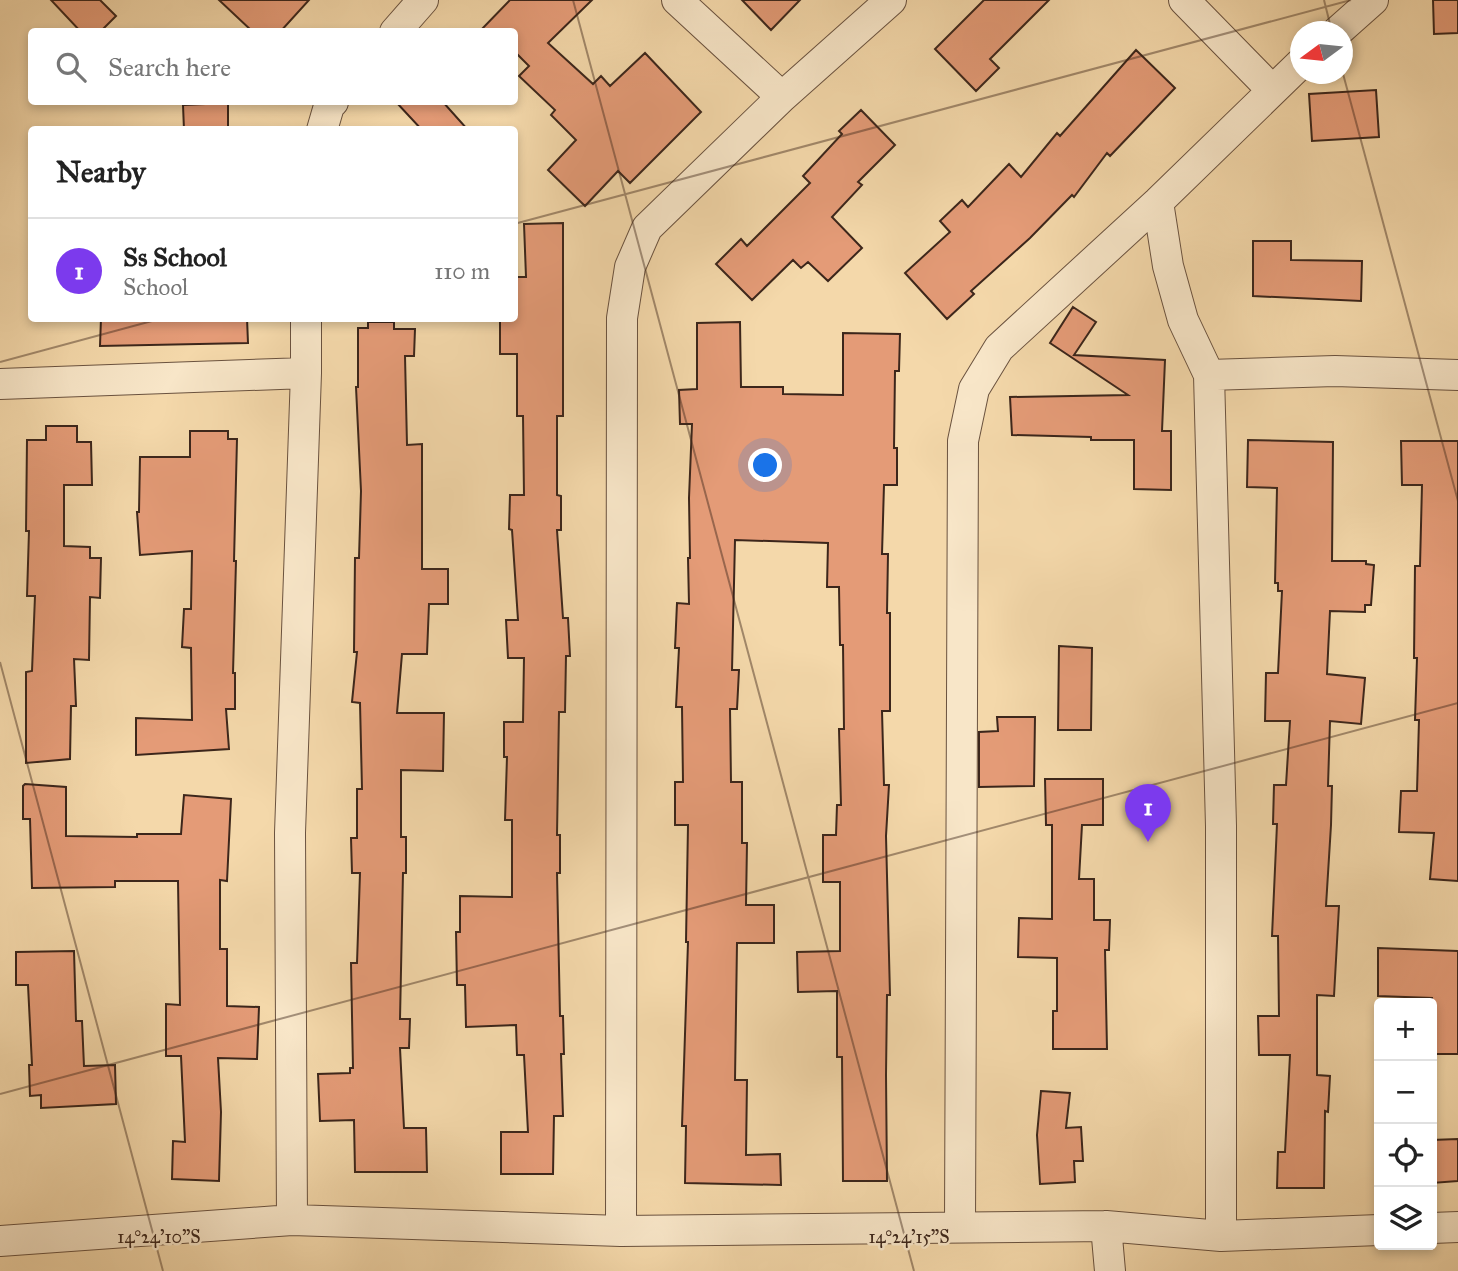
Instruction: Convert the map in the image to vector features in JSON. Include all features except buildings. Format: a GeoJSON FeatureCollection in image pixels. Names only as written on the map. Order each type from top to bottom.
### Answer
{"type":"FeatureCollection","features":[{"type":"Feature","properties":{"kind":"street"},"geometry":{"type":"LineString","coordinates":[[398,28],[423,0]]}},
{"type":"Feature","properties":{"kind":"street"},"geometry":{"type":"LineString","coordinates":[[677,0],[782,97]]}},
{"type":"Feature","properties":{"kind":"street"},"geometry":{"type":"LineString","coordinates":[[621,1231],[622,318],[630,267],[647,228],[782,97],[891,0]]}},
{"type":"Feature","properties":{"kind":"street"},"geometry":{"type":"LineString","coordinates":[[1184,0],[1272,90]]}},
{"type":"Feature","properties":{"kind":"street"},"geometry":{"type":"LineString","coordinates":[[1350,21],[1373,0]]}},
{"type":"Feature","properties":{"kind":"street"},"geometry":{"type":"LineString","coordinates":[[960,1226],[963,441],[974,389],[999,348],[1158,202],[1290,74]]}},
{"type":"Feature","properties":{"kind":"street"},"geometry":{"type":"LineString","coordinates":[[323,126],[330,105]]}},
{"type":"Feature","properties":{"kind":"street"},"geometry":{"type":"LineString","coordinates":[[1158,202],[1168,266],[1183,320],[1209,375],[1221,826],[1221,1236]]}},
{"type":"Feature","properties":{"kind":"street"},"geometry":{"type":"LineString","coordinates":[[292,1220],[290,833],[306,322]]}},
{"type":"Feature","properties":{"kind":"street"},"geometry":{"type":"LineString","coordinates":[[1209,375],[1335,371],[1458,375]]}},
{"type":"Feature","properties":{"kind":"street"},"geometry":{"type":"LineString","coordinates":[[0,384],[306,373]]}},
{"type":"Feature","properties":{"kind":"street"},"geometry":{"type":"LineString","coordinates":[[0,1241],[292,1220],[621,1231],[1106,1226],[1221,1236],[1374,1230]]}},
{"type":"Feature","properties":{"kind":"street"},"geometry":{"type":"LineString","coordinates":[[1106,1226],[1110,1271]]}},
{"type":"Feature","properties":{"kind":"street"},"geometry":{"type":"LineString","coordinates":[[1437,1228],[1458,1227]]}},
{"type":"Feature","properties":{"kind":"place","name":"Ss School"},"geometry":{"type":"Point","coordinates":[1148,842]}}]}
